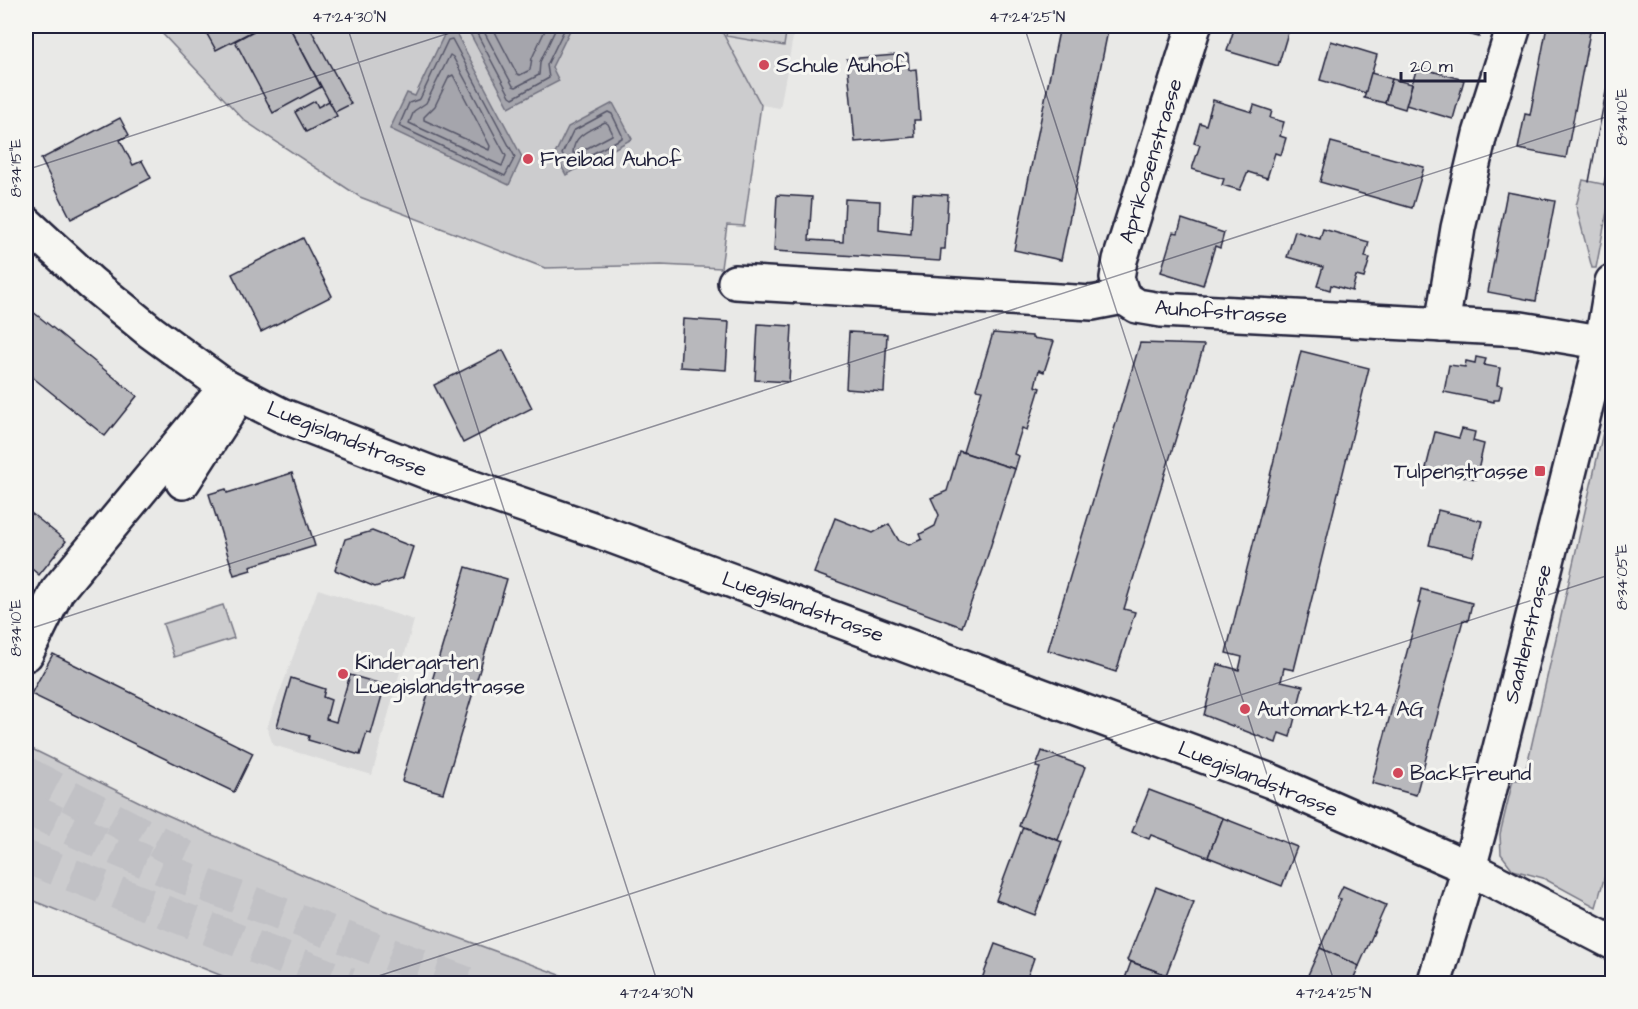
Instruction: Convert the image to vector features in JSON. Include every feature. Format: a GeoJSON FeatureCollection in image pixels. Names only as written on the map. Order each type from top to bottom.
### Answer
{"type":"FeatureCollection","features":[{"type":"Feature","properties":{"kind":"street","name":"Aprikosenstrasse"},"geometry":{"type":"LineString","coordinates":[[1123,297],[1117,278],[1120,260],[1194,26]]}},
{"type":"Feature","properties":{"kind":"street"},"geometry":{"type":"LineString","coordinates":[[1442,325],[1458,228],[1480,134],[1515,26]]}},
{"type":"Feature","properties":{"kind":"street","name":"Luegislandstrasse"},"geometry":{"type":"LineString","coordinates":[[26,223],[150,332],[234,391],[281,415],[433,474],[601,532],[1271,781],[1469,868],[1612,942]]}},
{"type":"Feature","properties":{"kind":"street"},"geometry":{"type":"LineString","coordinates":[[735,282],[1092,303],[1123,297]]}},
{"type":"Feature","properties":{"kind":"street","name":"Saatlenstrasse"},"geometry":{"type":"LineString","coordinates":[[1434,984],[1469,868],[1607,343],[1612,282]]}},
{"type":"Feature","properties":{"kind":"street","name":"Auhofstrasse"},"geometry":{"type":"LineString","coordinates":[[1123,297],[1137,306],[1161,310],[1521,329],[1607,343]]}},
{"type":"Feature","properties":{"kind":"street"},"geometry":{"type":"LineString","coordinates":[[183,482],[231,407],[234,391]]}},
{"type":"Feature","properties":{"kind":"street"},"geometry":{"type":"LineString","coordinates":[[26,654],[57,591],[234,391]]}},
{"type":"Feature","properties":{"kind":"shaded area","name":"Freibad Auhof"},"geometry":{"type":"Polygon","coordinates":[[[155,26],[719,26],[761,105],[744,226],[727,225],[721,268],[661,265],[545,268],[360,197],[245,121],[155,26]]]}},
{"type":"Feature","properties":{"kind":"shaded area","name":"Schule Auhof"},"geometry":{"type":"Polygon","coordinates":[[[719,26],[795,26],[780,108],[761,105],[719,26]]]}},
{"type":"Feature","properties":{"kind":"shaded area"},"geometry":{"type":"Polygon","coordinates":[[[728,26],[787,26],[784,46],[726,36],[728,26]]]}},
{"type":"Feature","properties":{"kind":"shaded area"},"geometry":{"type":"Polygon","coordinates":[[[1583,180],[1612,186],[1596,268],[1592,268],[1576,206],[1583,180]]]}},
{"type":"Feature","properties":{"kind":"shaded area"},"geometry":{"type":"Polygon","coordinates":[[[1612,393],[1612,851],[1596,907],[1543,878],[1513,870],[1501,854],[1500,834],[1513,780],[1520,780],[1527,765],[1612,393]]]}},
{"type":"Feature","properties":{"kind":"shaded area","name":"Kindergarten Luegislandstrasse"},"geometry":{"type":"Polygon","coordinates":[[[318,589],[414,620],[372,775],[273,745],[267,727],[318,589]]]}},
{"type":"Feature","properties":{"kind":"shaded area"},"geometry":{"type":"Polygon","coordinates":[[[223,605],[234,638],[174,657],[163,624],[223,605]]]}},
{"type":"Feature","properties":{"kind":"shaded area"},"geometry":{"type":"Polygon","coordinates":[[[26,746],[156,810],[383,910],[582,983],[240,983],[26,898],[26,746]]]}},
{"type":"Feature","properties":{"kind":"water"},"geometry":{"type":"Polygon","coordinates":[[[466,26],[572,26],[552,67],[559,81],[509,107],[466,26]]]}},
{"type":"Feature","properties":{"kind":"water"},"geometry":{"type":"Polygon","coordinates":[[[454,29],[522,157],[509,185],[390,129],[407,93],[415,96],[444,35],[454,29]]]}},
{"type":"Feature","properties":{"kind":"water"},"geometry":{"type":"Polygon","coordinates":[[[613,103],[632,139],[566,175],[555,154],[568,127],[613,103]]]}},
{"type":"Feature","properties":{"kind":"building"},"geometry":{"type":"Polygon","coordinates":[[[223,26],[247,26],[251,32],[216,50],[207,34],[223,26]]]}},
{"type":"Feature","properties":{"kind":"building"},"geometry":{"type":"Polygon","coordinates":[[[263,26],[289,26],[321,87],[273,113],[235,41],[263,26]]]}},
{"type":"Feature","properties":{"kind":"building"},"geometry":{"type":"Polygon","coordinates":[[[289,26],[309,26],[351,104],[335,112],[289,26]]]}},
{"type":"Feature","properties":{"kind":"building"},"geometry":{"type":"Polygon","coordinates":[[[1060,26],[1109,26],[1061,260],[1014,250],[1060,26]]]}},
{"type":"Feature","properties":{"kind":"building"},"geometry":{"type":"Polygon","coordinates":[[[1235,26],[1290,26],[1278,66],[1227,51],[1235,26]]]}},
{"type":"Feature","properties":{"kind":"building"},"geometry":{"type":"Polygon","coordinates":[[[1439,26],[1482,26],[1479,37],[1439,26]]]}},
{"type":"Feature","properties":{"kind":"building"},"geometry":{"type":"Polygon","coordinates":[[[1547,26],[1590,32],[1566,158],[1518,149],[1525,114],[1530,115],[1547,26]]]}},
{"type":"Feature","properties":{"kind":"building"},"geometry":{"type":"Polygon","coordinates":[[[1331,41],[1377,55],[1366,93],[1320,80],[1331,41]]]}},
{"type":"Feature","properties":{"kind":"building"},"geometry":{"type":"Polygon","coordinates":[[[908,54],[909,70],[916,69],[920,120],[914,120],[915,137],[855,142],[847,59],[908,54]]]}},
{"type":"Feature","properties":{"kind":"building"},"geometry":{"type":"Polygon","coordinates":[[[1417,67],[1464,80],[1453,119],[1406,105],[1417,67]]]}},
{"type":"Feature","properties":{"kind":"building"},"geometry":{"type":"Polygon","coordinates":[[[1371,73],[1392,79],[1385,103],[1364,98],[1371,73]]]}},
{"type":"Feature","properties":{"kind":"building"},"geometry":{"type":"Polygon","coordinates":[[[1392,79],[1412,84],[1405,109],[1385,103],[1392,79]]]}},
{"type":"Feature","properties":{"kind":"building"},"geometry":{"type":"Polygon","coordinates":[[[1213,100],[1252,112],[1254,105],[1272,111],[1270,118],[1284,122],[1280,136],[1286,138],[1281,155],[1275,153],[1267,178],[1248,172],[1240,190],[1222,185],[1224,179],[1192,169],[1200,145],[1194,143],[1200,123],[1206,125],[1213,100]]]}},
{"type":"Feature","properties":{"kind":"building"},"geometry":{"type":"Polygon","coordinates":[[[315,101],[318,107],[329,101],[337,116],[306,132],[295,112],[315,101]]]}},
{"type":"Feature","properties":{"kind":"building"},"geometry":{"type":"Polygon","coordinates":[[[120,118],[129,135],[120,140],[133,165],[142,161],[151,178],[71,219],[41,159],[120,118]]]}},
{"type":"Feature","properties":{"kind":"building"},"geometry":{"type":"Polygon","coordinates":[[[1331,142],[1424,167],[1412,208],[1320,182],[1331,142]]]}},
{"type":"Feature","properties":{"kind":"building"},"geometry":{"type":"Polygon","coordinates":[[[1507,192],[1555,201],[1536,301],[1488,292],[1507,192]]]}},
{"type":"Feature","properties":{"kind":"building"},"geometry":{"type":"Polygon","coordinates":[[[913,193],[948,195],[945,249],[941,249],[940,261],[774,251],[777,195],[812,197],[809,240],[843,242],[845,199],[880,201],[879,230],[911,234],[913,193]]]}},
{"type":"Feature","properties":{"kind":"building"},"geometry":{"type":"Polygon","coordinates":[[[1182,219],[1224,233],[1220,248],[1215,246],[1203,285],[1161,272],[1173,232],[1178,233],[1182,219]]]}},
{"type":"Feature","properties":{"kind":"building"},"geometry":{"type":"Polygon","coordinates":[[[1323,229],[1369,242],[1365,257],[1370,258],[1364,278],[1356,276],[1352,291],[1331,285],[1330,290],[1317,286],[1323,267],[1287,257],[1295,231],[1320,239],[1323,229]]]}},
{"type":"Feature","properties":{"kind":"building"},"geometry":{"type":"Polygon","coordinates":[[[303,238],[332,296],[261,332],[232,274],[303,238]]]}},
{"type":"Feature","properties":{"kind":"building"},"geometry":{"type":"Polygon","coordinates":[[[27,307],[137,396],[105,436],[26,372],[27,307]]]}},
{"type":"Feature","properties":{"kind":"building"},"geometry":{"type":"Polygon","coordinates":[[[683,319],[729,322],[726,370],[680,367],[683,319]]]}},
{"type":"Feature","properties":{"kind":"building"},"geometry":{"type":"Polygon","coordinates":[[[758,324],[792,326],[789,382],[755,380],[758,324]]]}},
{"type":"Feature","properties":{"kind":"building"},"geometry":{"type":"Polygon","coordinates":[[[849,332],[887,334],[884,392],[846,389],[849,332]]]}},
{"type":"Feature","properties":{"kind":"building"},"geometry":{"type":"Polygon","coordinates":[[[993,333],[1032,336],[1032,338],[1054,341],[1044,372],[1039,370],[1035,386],[1040,388],[1027,430],[1022,428],[1014,454],[1019,456],[1015,469],[963,452],[982,390],[976,389],[993,333]]]}},
{"type":"Feature","properties":{"kind":"building"},"geometry":{"type":"Polygon","coordinates":[[[1140,343],[1204,345],[1124,609],[1135,612],[1116,672],[1048,650],[1140,343]]]}},
{"type":"Feature","properties":{"kind":"building"},"geometry":{"type":"Polygon","coordinates":[[[503,350],[532,408],[463,443],[434,385],[503,350]]]}},
{"type":"Feature","properties":{"kind":"building"},"geometry":{"type":"Polygon","coordinates":[[[1301,351],[1369,368],[1294,670],[1284,668],[1281,681],[1303,686],[1290,737],[1279,733],[1276,743],[1204,715],[1217,664],[1239,670],[1242,657],[1226,653],[1301,351]]]}},
{"type":"Feature","properties":{"kind":"building"},"geometry":{"type":"Polygon","coordinates":[[[1476,357],[1486,359],[1484,365],[1500,368],[1497,385],[1502,386],[1499,400],[1494,400],[1494,402],[1444,392],[1449,365],[1465,367],[1466,361],[1475,363],[1476,357]]]}},
{"type":"Feature","properties":{"kind":"building"},"geometry":{"type":"Polygon","coordinates":[[[1462,429],[1475,432],[1473,441],[1484,444],[1476,479],[1426,468],[1435,432],[1459,438],[1462,429]]]}},
{"type":"Feature","properties":{"kind":"building"},"geometry":{"type":"Polygon","coordinates":[[[959,451],[1015,469],[962,627],[814,573],[835,518],[873,533],[889,524],[899,541],[909,545],[922,539],[920,534],[935,526],[939,515],[931,498],[947,491],[959,451]]]}},
{"type":"Feature","properties":{"kind":"building"},"geometry":{"type":"Polygon","coordinates":[[[292,473],[315,546],[250,566],[251,570],[234,575],[209,494],[226,489],[227,493],[292,473]]]}},
{"type":"Feature","properties":{"kind":"building"},"geometry":{"type":"Polygon","coordinates":[[[26,509],[66,541],[39,575],[26,564],[26,509]]]}},
{"type":"Feature","properties":{"kind":"building"},"geometry":{"type":"Polygon","coordinates":[[[1438,510],[1482,521],[1473,556],[1429,545],[1438,510]]]}},
{"type":"Feature","properties":{"kind":"building"},"geometry":{"type":"Polygon","coordinates":[[[372,531],[413,547],[403,578],[375,587],[335,570],[345,539],[372,531]]]}},
{"type":"Feature","properties":{"kind":"building"},"geometry":{"type":"Polygon","coordinates":[[[466,567],[507,579],[443,793],[402,781],[466,567]]]}},
{"type":"Feature","properties":{"kind":"building"},"geometry":{"type":"Polygon","coordinates":[[[1421,589],[1472,603],[1468,621],[1463,620],[1416,795],[1372,783],[1420,603],[1418,603],[1421,589]]]}},
{"type":"Feature","properties":{"kind":"building"},"geometry":{"type":"Polygon","coordinates":[[[53,654],[253,753],[234,792],[31,694],[53,654]]]}},
{"type":"Feature","properties":{"kind":"building"},"geometry":{"type":"Polygon","coordinates":[[[350,675],[385,685],[371,734],[367,732],[360,755],[308,740],[309,736],[277,726],[291,678],[325,689],[323,697],[331,700],[326,719],[336,722],[350,675]]]}},
{"type":"Feature","properties":{"kind":"building"},"geometry":{"type":"Polygon","coordinates":[[[1042,751],[1085,767],[1058,840],[1019,826],[1040,768],[1036,767],[1042,751]]]}},
{"type":"Feature","properties":{"kind":"building"},"geometry":{"type":"Polygon","coordinates":[[[1149,790],[1223,818],[1208,857],[1151,835],[1149,839],[1132,832],[1149,790]]]}},
{"type":"Feature","properties":{"kind":"building"},"geometry":{"type":"Polygon","coordinates":[[[1223,818],[1297,847],[1282,886],[1208,857],[1223,818]]]}},
{"type":"Feature","properties":{"kind":"building"},"geometry":{"type":"Polygon","coordinates":[[[1023,827],[1062,842],[1035,915],[996,900],[1023,827]]]}},
{"type":"Feature","properties":{"kind":"building"},"geometry":{"type":"Polygon","coordinates":[[[1343,886],[1386,905],[1359,966],[1320,948],[1341,899],[1337,898],[1343,886]]]}},
{"type":"Feature","properties":{"kind":"building"},"geometry":{"type":"Polygon","coordinates":[[[1156,887],[1194,902],[1166,975],[1127,960],[1156,887]]]}},
{"type":"Feature","properties":{"kind":"building"},"geometry":{"type":"Polygon","coordinates":[[[995,944],[1034,958],[1025,984],[980,984],[995,944]]]}},
{"type":"Feature","properties":{"kind":"building"},"geometry":{"type":"Polygon","coordinates":[[[1320,948],[1359,966],[1351,984],[1304,984],[1320,948]]]}},
{"type":"Feature","properties":{"kind":"building"},"geometry":{"type":"Polygon","coordinates":[[[1131,962],[1170,976],[1167,984],[1123,984],[1131,962]]]}},
{"type":"Feature","properties":{"kind":"tunnel"},"geometry":{"type":"LineString","coordinates":[[26,773],[192,860]]}},
{"type":"Feature","properties":{"kind":"tunnel"},"geometry":{"type":"LineString","coordinates":[[26,808],[175,874],[469,984]]}},
{"type":"Feature","properties":{"kind":"tunnel"},"geometry":{"type":"LineString","coordinates":[[26,857],[349,984]]}},
{"type":"Feature","properties":{"kind":"tram line"},"geometry":{"type":"LineString","coordinates":[[1589,182],[1612,60]]}},
{"type":"Feature","properties":{"kind":"tram line"},"geometry":{"type":"LineString","coordinates":[[1604,185],[1612,144]]}},
{"type":"Feature","properties":{"kind":"place","name":"Schule Auhof"},"geometry":{"type":"Point","coordinates":[764,65]}},
{"type":"Feature","properties":{"kind":"place","name":"Freibad Auhof"},"geometry":{"type":"Point","coordinates":[528,159]}},
{"type":"Feature","properties":{"kind":"place","name":"Tulpenstrasse"},"geometry":{"type":"Point","coordinates":[1540,471]}},
{"type":"Feature","properties":{"kind":"place","name":"Kindergarten Luegislandstrasse"},"geometry":{"type":"Point","coordinates":[343,674]}},
{"type":"Feature","properties":{"kind":"place","name":"Automarkt24 AG"},"geometry":{"type":"Point","coordinates":[1245,709]}},
{"type":"Feature","properties":{"kind":"place","name":"BackFreund"},"geometry":{"type":"Point","coordinates":[1398,773]}}]}
